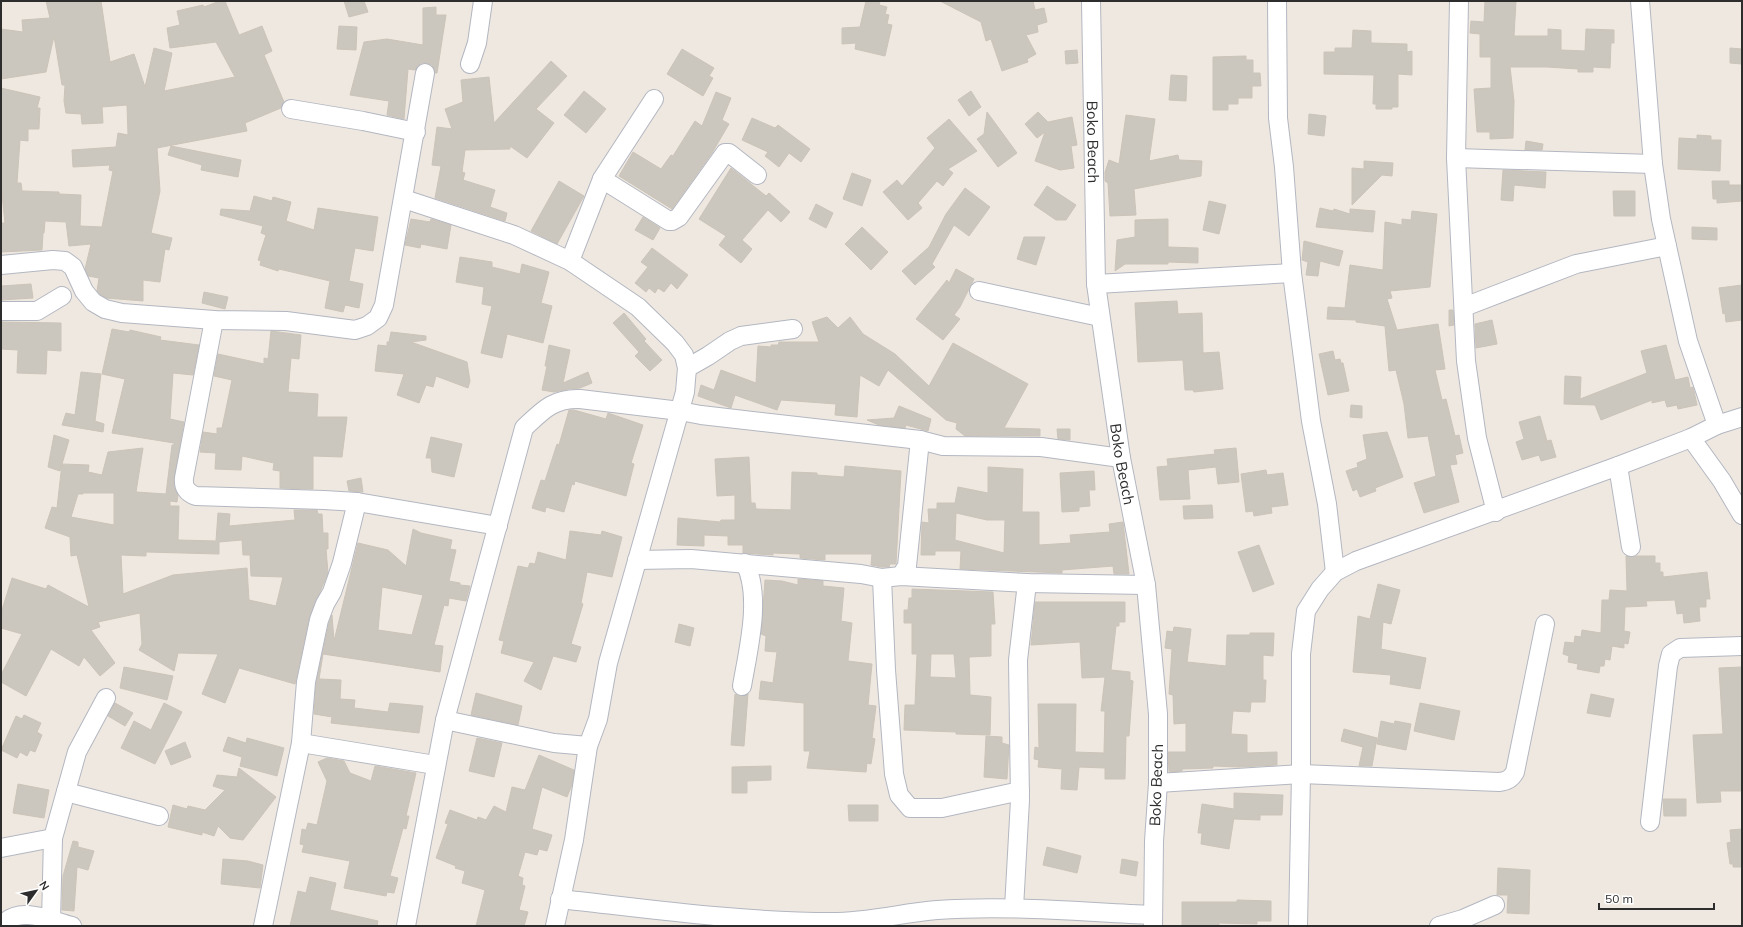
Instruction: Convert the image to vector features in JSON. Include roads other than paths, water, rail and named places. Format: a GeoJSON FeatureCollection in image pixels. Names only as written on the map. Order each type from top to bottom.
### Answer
{"type":"FeatureCollection","features":[{"type":"Feature","properties":{"kind":"street"},"geometry":{"type":"LineString","coordinates":[[470,64],[477,43],[483,1]]}},
{"type":"Feature","properties":{"kind":"street","name":"Boko Beach"},"geometry":{"type":"LineString","coordinates":[[1091,1],[1096,284],[1121,458],[1146,585],[1158,714],[1158,783],[1154,840],[1152,920]]}},
{"type":"Feature","properties":{"kind":"street"},"geometry":{"type":"LineString","coordinates":[[1276,1],[1278,118],[1284,167],[1292,273],[1311,421],[1327,504],[1335,572]]}},
{"type":"Feature","properties":{"kind":"street"},"geometry":{"type":"LineString","coordinates":[[1459,1],[1456,158],[1466,361],[1478,438],[1496,512]]}},
{"type":"Feature","properties":{"kind":"street"},"geometry":{"type":"LineString","coordinates":[[1640,1],[1653,164],[1661,219],[1688,341],[1717,425]]}},
{"type":"Feature","properties":{"kind":"street"},"geometry":{"type":"LineString","coordinates":[[1,265],[53,260],[65,261],[73,267],[84,291],[93,302],[105,309],[122,313],[214,320],[286,321],[355,330],[368,326],[378,318],[384,305],[416,132],[425,73]]}},
{"type":"Feature","properties":{"kind":"street"},"geometry":{"type":"LineString","coordinates":[[570,260],[602,179],[654,99]]}},
{"type":"Feature","properties":{"kind":"street"},"geometry":{"type":"LineString","coordinates":[[291,109],[398,127],[416,132]]}},
{"type":"Feature","properties":{"kind":"street"},"geometry":{"type":"LineString","coordinates":[[602,179],[668,221],[672,221],[679,217],[725,153],[729,153],[757,175]]}},
{"type":"Feature","properties":{"kind":"street"},"geometry":{"type":"LineString","coordinates":[[1456,158],[1653,164]]}},
{"type":"Feature","properties":{"kind":"street"},"geometry":{"type":"LineString","coordinates":[[404,199],[514,235],[570,260],[638,307],[675,343],[684,355],[687,368],[685,392],[608,663],[598,719],[588,746],[574,840],[555,926]]}},
{"type":"Feature","properties":{"kind":"street"},"geometry":{"type":"LineString","coordinates":[[1464,307],[1576,264],[1667,246]]}},
{"type":"Feature","properties":{"kind":"street"},"geometry":{"type":"LineString","coordinates":[[1096,284],[1292,273]]}},
{"type":"Feature","properties":{"kind":"street"},"geometry":{"type":"LineString","coordinates":[[979,291],[1100,317]]}},
{"type":"Feature","properties":{"kind":"street"},"geometry":{"type":"LineString","coordinates":[[1,311],[37,311],[62,296]]}},
{"type":"Feature","properties":{"kind":"street"},"geometry":{"type":"LineString","coordinates":[[214,320],[184,478],[188,491],[196,496],[357,502],[498,526]]}},
{"type":"Feature","properties":{"kind":"street"},"geometry":{"type":"LineString","coordinates":[[687,368],[730,341],[741,336],[793,329]]}},
{"type":"Feature","properties":{"kind":"street"},"geometry":{"type":"LineString","coordinates":[[406,926],[435,765],[445,720],[524,428],[555,402],[567,398],[580,399],[680,411],[701,416],[920,440],[943,446],[1041,447],[1121,458]]}},
{"type":"Feature","properties":{"kind":"street"},"geometry":{"type":"LineString","coordinates":[[1298,926],[1301,774],[1301,654],[1306,611],[1320,589],[1335,572],[1356,561],[1496,512],[1691,438],[1717,425],[1742,416]]}},
{"type":"Feature","properties":{"kind":"street"},"geometry":{"type":"LineString","coordinates":[[1691,438],[1722,481],[1742,515]]}},
{"type":"Feature","properties":{"kind":"street"},"geometry":{"type":"LineString","coordinates":[[901,576],[907,566],[920,440]]}},
{"type":"Feature","properties":{"kind":"street"},"geometry":{"type":"LineString","coordinates":[[1618,466],[1631,547]]}},
{"type":"Feature","properties":{"kind":"street"},"geometry":{"type":"LineString","coordinates":[[263,926],[301,743],[306,682],[319,620],[325,604],[332,592],[357,502]]}},
{"type":"Feature","properties":{"kind":"street"},"geometry":{"type":"LineString","coordinates":[[637,560],[691,559],[861,574],[882,578],[901,576],[1027,583],[1146,585]]}},
{"type":"Feature","properties":{"kind":"street"},"geometry":{"type":"LineString","coordinates":[[742,686],[753,595],[752,582],[745,563]]}},
{"type":"Feature","properties":{"kind":"street"},"geometry":{"type":"LineString","coordinates":[[882,578],[888,709],[894,774],[899,795],[910,808],[942,808],[1020,791]]}},
{"type":"Feature","properties":{"kind":"street"},"geometry":{"type":"LineString","coordinates":[[1014,908],[1020,791],[1018,660],[1027,583]]}},
{"type":"Feature","properties":{"kind":"street"},"geometry":{"type":"LineString","coordinates":[[1158,783],[1301,774],[1500,782],[1506,781],[1512,777],[1515,772],[1545,624]]}},
{"type":"Feature","properties":{"kind":"street"},"geometry":{"type":"LineString","coordinates":[[1650,822],[1668,666],[1671,654],[1680,648],[1742,646]]}},
{"type":"Feature","properties":{"kind":"street"},"geometry":{"type":"LineString","coordinates":[[51,921],[53,838],[77,752],[106,698]]}},
{"type":"Feature","properties":{"kind":"street"},"geometry":{"type":"LineString","coordinates":[[445,720],[554,743],[588,746]]}},
{"type":"Feature","properties":{"kind":"street"},"geometry":{"type":"LineString","coordinates":[[301,743],[435,765]]}},
{"type":"Feature","properties":{"kind":"street"},"geometry":{"type":"LineString","coordinates":[[66,792],[88,799],[123,806],[159,816]]}},
{"type":"Feature","properties":{"kind":"street"},"geometry":{"type":"LineString","coordinates":[[1,848],[53,838]]}},
{"type":"Feature","properties":{"kind":"street"},"geometry":{"type":"LineString","coordinates":[[560,899],[669,911],[773,920],[875,922],[937,910],[1014,908],[1152,920]]}},
{"type":"Feature","properties":{"kind":"street"},"geometry":{"type":"LineString","coordinates":[[1439,926],[1463,919],[1495,906]]}},
{"type":"Feature","properties":{"kind":"street"},"geometry":{"type":"LineString","coordinates":[[2,926],[10,918],[17,915],[26,914],[72,926]]}}]}
